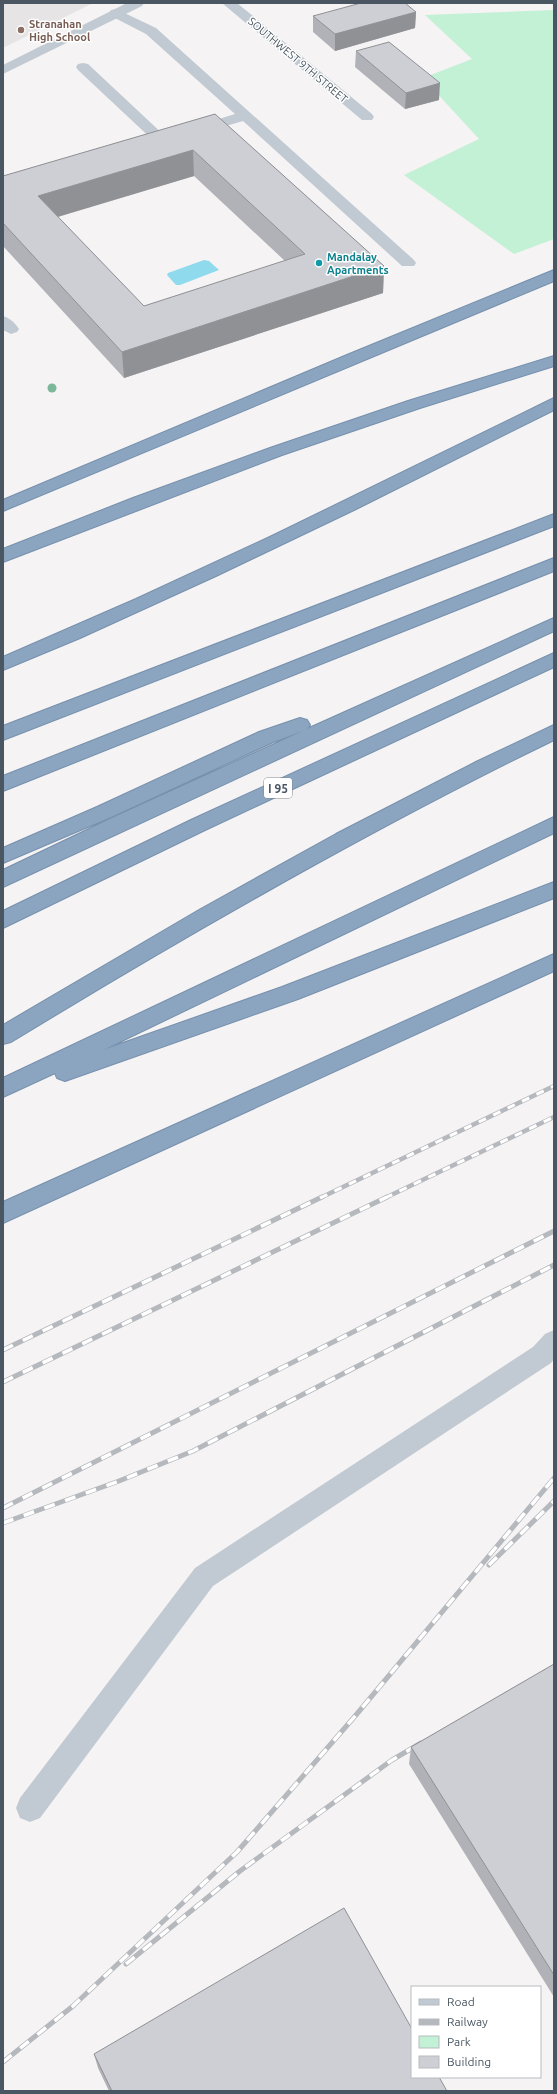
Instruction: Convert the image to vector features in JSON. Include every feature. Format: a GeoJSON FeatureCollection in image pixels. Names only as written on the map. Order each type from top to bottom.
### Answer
{"type":"FeatureCollection","features":[{"type":"Feature","properties":{"kind":"highway"},"geometry":{"type":"LineString","coordinates":[[3,506],[311,375],[554,275]]}},
{"type":"Feature","properties":{"kind":"highway"},"geometry":{"type":"LineString","coordinates":[[3,556],[151,497],[370,418],[554,362]]}},
{"type":"Feature","properties":{"kind":"highway"},"geometry":{"type":"LineString","coordinates":[[3,664],[103,622],[379,493],[554,403]]}},
{"type":"Feature","properties":{"kind":"highway"},"geometry":{"type":"LineString","coordinates":[[3,734],[554,520]]}},
{"type":"Feature","properties":{"kind":"highway"},"geometry":{"type":"LineString","coordinates":[[3,784],[554,564]]}},
{"type":"Feature","properties":{"kind":"highway"},"geometry":{"type":"LineString","coordinates":[[3,879],[117,824],[554,624]]}},
{"type":"Feature","properties":{"kind":"highway","name":"I 95"},"geometry":{"type":"LineString","coordinates":[[3,920],[198,825],[554,659]]}},
{"type":"Feature","properties":{"kind":"highway"},"geometry":{"type":"LineString","coordinates":[[3,856],[104,812],[266,737],[412,688]]}},
{"type":"Feature","properties":{"kind":"highway"},"geometry":{"type":"LineString","coordinates":[[3,1036],[175,933],[315,853],[489,763],[554,732]]}},
{"type":"Feature","properties":{"kind":"highway"},"geometry":{"type":"LineString","coordinates":[[3,1088],[554,824]]}},
{"type":"Feature","properties":{"kind":"highway"},"geometry":{"type":"LineString","coordinates":[[3,1094],[290,993],[554,890]]}},
{"type":"Feature","properties":{"kind":"highway"},"geometry":{"type":"LineString","coordinates":[[3,1213],[554,962]]}},
{"type":"Feature","properties":{"kind":"street"},"geometry":{"type":"LineString","coordinates":[[3,70],[137,3]]}},
{"type":"Feature","properties":{"kind":"street","name":"SOUTHWEST 9TH STREET"},"geometry":{"type":"LineString","coordinates":[[229,3],[367,118]]}},
{"type":"Feature","properties":{"kind":"street"},"geometry":{"type":"LineString","coordinates":[[116,13],[151,31],[408,263]]}},
{"type":"Feature","properties":{"kind":"street"},"geometry":{"type":"LineString","coordinates":[[83,67],[162,141]]}},
{"type":"Feature","properties":{"kind":"street"},"geometry":{"type":"LineString","coordinates":[[147,146],[245,116]]}},
{"type":"Feature","properties":{"kind":"street"},"geometry":{"type":"LineString","coordinates":[[30,1808],[204,1577],[550,1350]]}},
{"type":"Feature","properties":{"kind":"shaded area","name":"Stranahan High School"},"geometry":{"type":"Polygon","coordinates":[[[3,3],[93,3],[3,48],[3,3]]]}},
{"type":"Feature","properties":{"kind":"green space"},"geometry":{"type":"Polygon","coordinates":[[[554,10],[554,239],[514,254],[404,175],[479,139],[423,78],[472,59],[425,15],[554,10]]]}},
{"type":"Feature","properties":{"kind":"water"},"geometry":{"type":"Polygon","coordinates":[[[204,260],[209,261],[219,270],[180,285],[176,285],[167,275],[168,273],[204,260]]]}},
{"type":"Feature","properties":{"kind":"building"},"geometry":{"type":"Polygon","coordinates":[[[361,3],[405,3],[416,12],[335,34],[313,16],[361,3]]]}},
{"type":"Feature","properties":{"kind":"building"},"geometry":{"type":"Polygon","coordinates":[[[389,42],[440,83],[406,93],[356,51],[389,42]]]}},
{"type":"Feature","properties":{"kind":"building"},"geometry":{"type":"Polygon","coordinates":[[[215,114],[384,266],[122,352],[3,223],[3,176],[215,114]],[[193,150],[38,196],[144,306],[305,254],[193,150]]]}},
{"type":"Feature","properties":{"kind":"building"},"geometry":{"type":"Polygon","coordinates":[[[554,1664],[554,1975],[411,1747],[554,1664]]]}},
{"type":"Feature","properties":{"kind":"building"},"geometry":{"type":"Polygon","coordinates":[[[344,1908],[411,2027],[411,2078],[440,2078],[447,2091],[112,2091],[94,2054],[344,1908]]]}},
{"type":"Feature","properties":{"kind":"railway"},"geometry":{"type":"LineString","coordinates":[[320,1198],[554,1086]]}},
{"type":"Feature","properties":{"kind":"railway"},"geometry":{"type":"LineString","coordinates":[[385,1198],[554,1117]]}},
{"type":"Feature","properties":{"kind":"railway"},"geometry":{"type":"LineString","coordinates":[[3,1350],[322,1197]]}},
{"type":"Feature","properties":{"kind":"railway"},"geometry":{"type":"LineString","coordinates":[[3,1382],[387,1197]]}},
{"type":"Feature","properties":{"kind":"railway"},"geometry":{"type":"LineString","coordinates":[[3,1508],[554,1231]]}},
{"type":"Feature","properties":{"kind":"railway"},"geometry":{"type":"LineString","coordinates":[[3,1523],[119,1481],[193,1451],[554,1265]]}},
{"type":"Feature","properties":{"kind":"railway"},"geometry":{"type":"LineString","coordinates":[[3,2062],[73,2006],[237,1852],[356,1715],[554,1478]]}},
{"type":"Feature","properties":{"kind":"railway"},"geometry":{"type":"LineString","coordinates":[[489,1565],[554,1501]]}},
{"type":"Feature","properties":{"kind":"railway"},"geometry":{"type":"LineString","coordinates":[[126,1964],[240,1871],[392,1760],[421,1743]]}},
{"type":"Feature","properties":{"kind":"place","name":"Stranahan High School"},"geometry":{"type":"Point","coordinates":[21,30]}},
{"type":"Feature","properties":{"kind":"place","name":"Mandalay Apartments"},"geometry":{"type":"Point","coordinates":[319,263]}}]}
